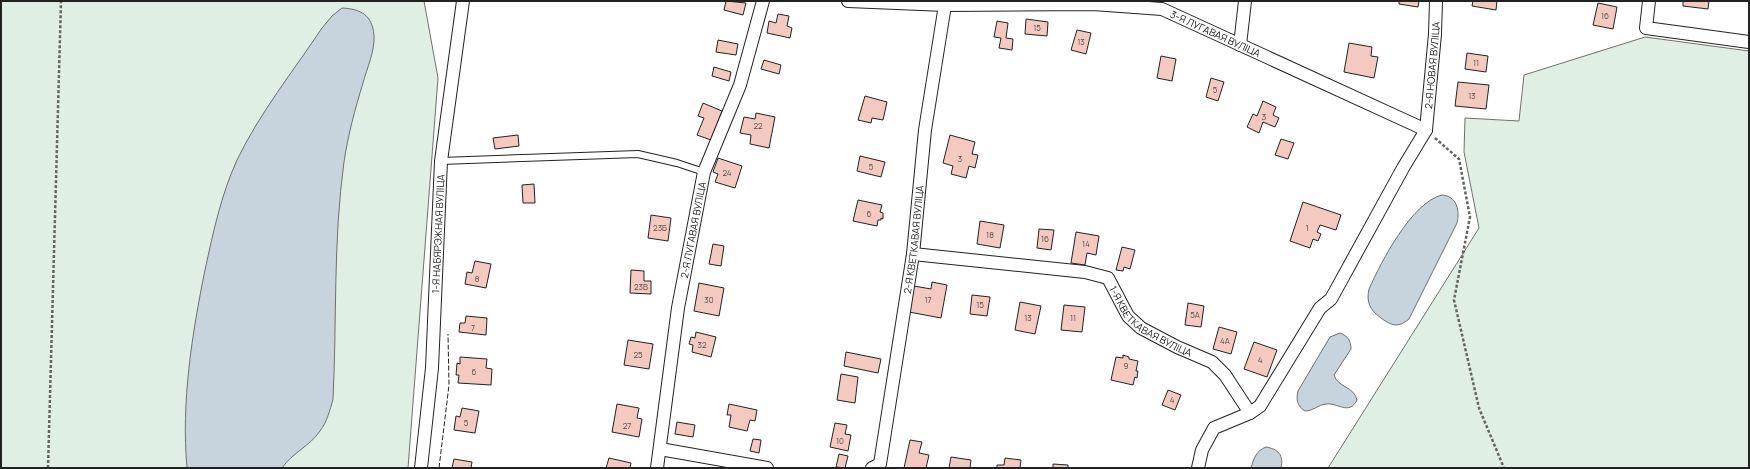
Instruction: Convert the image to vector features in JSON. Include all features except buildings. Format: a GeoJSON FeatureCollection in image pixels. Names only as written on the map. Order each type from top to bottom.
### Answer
{"type":"FeatureCollection","features":[{"type":"Feature","properties":{"kind":"street","name":"1-Я НАБЯРЭЖНАЯ ВУЛІЦА"},"geometry":{"type":"LineString","coordinates":[[420,468],[432,368],[441,161],[463,1]]}},
{"type":"Feature","properties":{"kind":"street","name":"2-Я ЛУГАВАЯ ВУЛІЦА"},"geometry":{"type":"LineString","coordinates":[[657,468],[678,308],[704,172],[740,84],[763,1]]}},
{"type":"Feature","properties":{"kind":"street","name":"3-Я ЛУГАВАЯ ВУЛІЦА"},"geometry":{"type":"LineString","coordinates":[[848,1],[945,5],[1093,3],[1162,9],[1426,130]]}},
{"type":"Feature","properties":{"kind":"street"},"geometry":{"type":"LineString","coordinates":[[1240,45],[1245,1]]}},
{"type":"Feature","properties":{"kind":"street","name":"2-Я НОВАЯ ВУЛІЦА"},"geometry":{"type":"LineString","coordinates":[[1426,130],[1435,34],[1436,1]]}},
{"type":"Feature","properties":{"kind":"street"},"geometry":{"type":"LineString","coordinates":[[1649,1],[1646,28],[1749,42]]}},
{"type":"Feature","properties":{"kind":"street","name":"2-Я КВЕТКАВАЯ ВУЛІЦА"},"geometry":{"type":"LineString","coordinates":[[872,468],[880,464],[913,254],[925,130],[945,5]]}},
{"type":"Feature","properties":{"kind":"street"},"geometry":{"type":"LineString","coordinates":[[1198,468],[1202,450],[1214,428],[1250,413],[1260,406],[1320,308],[1331,299],[1403,168],[1426,130]]}},
{"type":"Feature","properties":{"kind":"street","name":"1-Я КВЕТКАВАЯ ВУЛІЦА"},"geometry":{"type":"LineString","coordinates":[[913,254],[1085,272],[1108,278],[1128,316],[1147,331],[1177,347],[1212,362],[1225,375],[1250,413]]}},
{"type":"Feature","properties":{"kind":"street"},"geometry":{"type":"LineString","coordinates":[[660,449],[767,468]]}},
{"type":"Feature","properties":{"kind":"lane"},"geometry":{"type":"LineString","coordinates":[[441,161],[638,154],[677,163],[704,172]]}},
{"type":"Feature","properties":{"kind":"path"},"geometry":{"type":"LineString","coordinates":[[48,468],[61,1]]}},
{"type":"Feature","properties":{"kind":"path"},"geometry":{"type":"LineString","coordinates":[[1426,130],[1459,159],[1470,217],[1454,300],[1479,408],[1504,468]]}},
{"type":"Feature","properties":{"kind":"green space"},"geometry":{"type":"Polygon","coordinates":[[[1,1],[424,1],[438,78],[408,468],[1,468],[1,1]]]}},
{"type":"Feature","properties":{"kind":"green space"},"geometry":{"type":"Polygon","coordinates":[[[1645,37],[1749,51],[1749,468],[1328,468],[1479,228],[1464,152],[1465,118],[1519,121],[1524,75],[1645,37]]]}},
{"type":"Feature","properties":{"kind":"shaded area"},"geometry":{"type":"Polygon","coordinates":[[[342,8],[355,10],[364,14],[368,18],[373,28],[374,41],[352,122],[344,162],[338,221],[333,399],[325,424],[316,436],[282,468],[187,468],[185,419],[192,344],[208,256],[226,187],[237,160],[266,109],[322,28],[332,16],[342,8]]]}},
{"type":"Feature","properties":{"kind":"shaded area"},"geometry":{"type":"Polygon","coordinates":[[[1442,195],[1451,198],[1454,201],[1458,209],[1457,223],[1409,319],[1398,325],[1388,323],[1372,309],[1368,298],[1369,289],[1389,249],[1409,221],[1431,200],[1442,195]]]}},
{"type":"Feature","properties":{"kind":"shaded area"},"geometry":{"type":"Polygon","coordinates":[[[1340,333],[1348,339],[1351,349],[1334,375],[1339,382],[1353,392],[1357,400],[1354,405],[1347,408],[1326,404],[1305,411],[1300,407],[1298,402],[1298,391],[1330,337],[1340,333]]]}},
{"type":"Feature","properties":{"kind":"shaded area"},"geometry":{"type":"Polygon","coordinates":[[[1266,447],[1274,449],[1279,453],[1282,460],[1281,468],[1251,468],[1256,455],[1266,447]]]}},
{"type":"Feature","properties":{"kind":"fence"},"geometry":{"type":"LineString","coordinates":[[439,468],[449,385],[448,334]]}}]}
